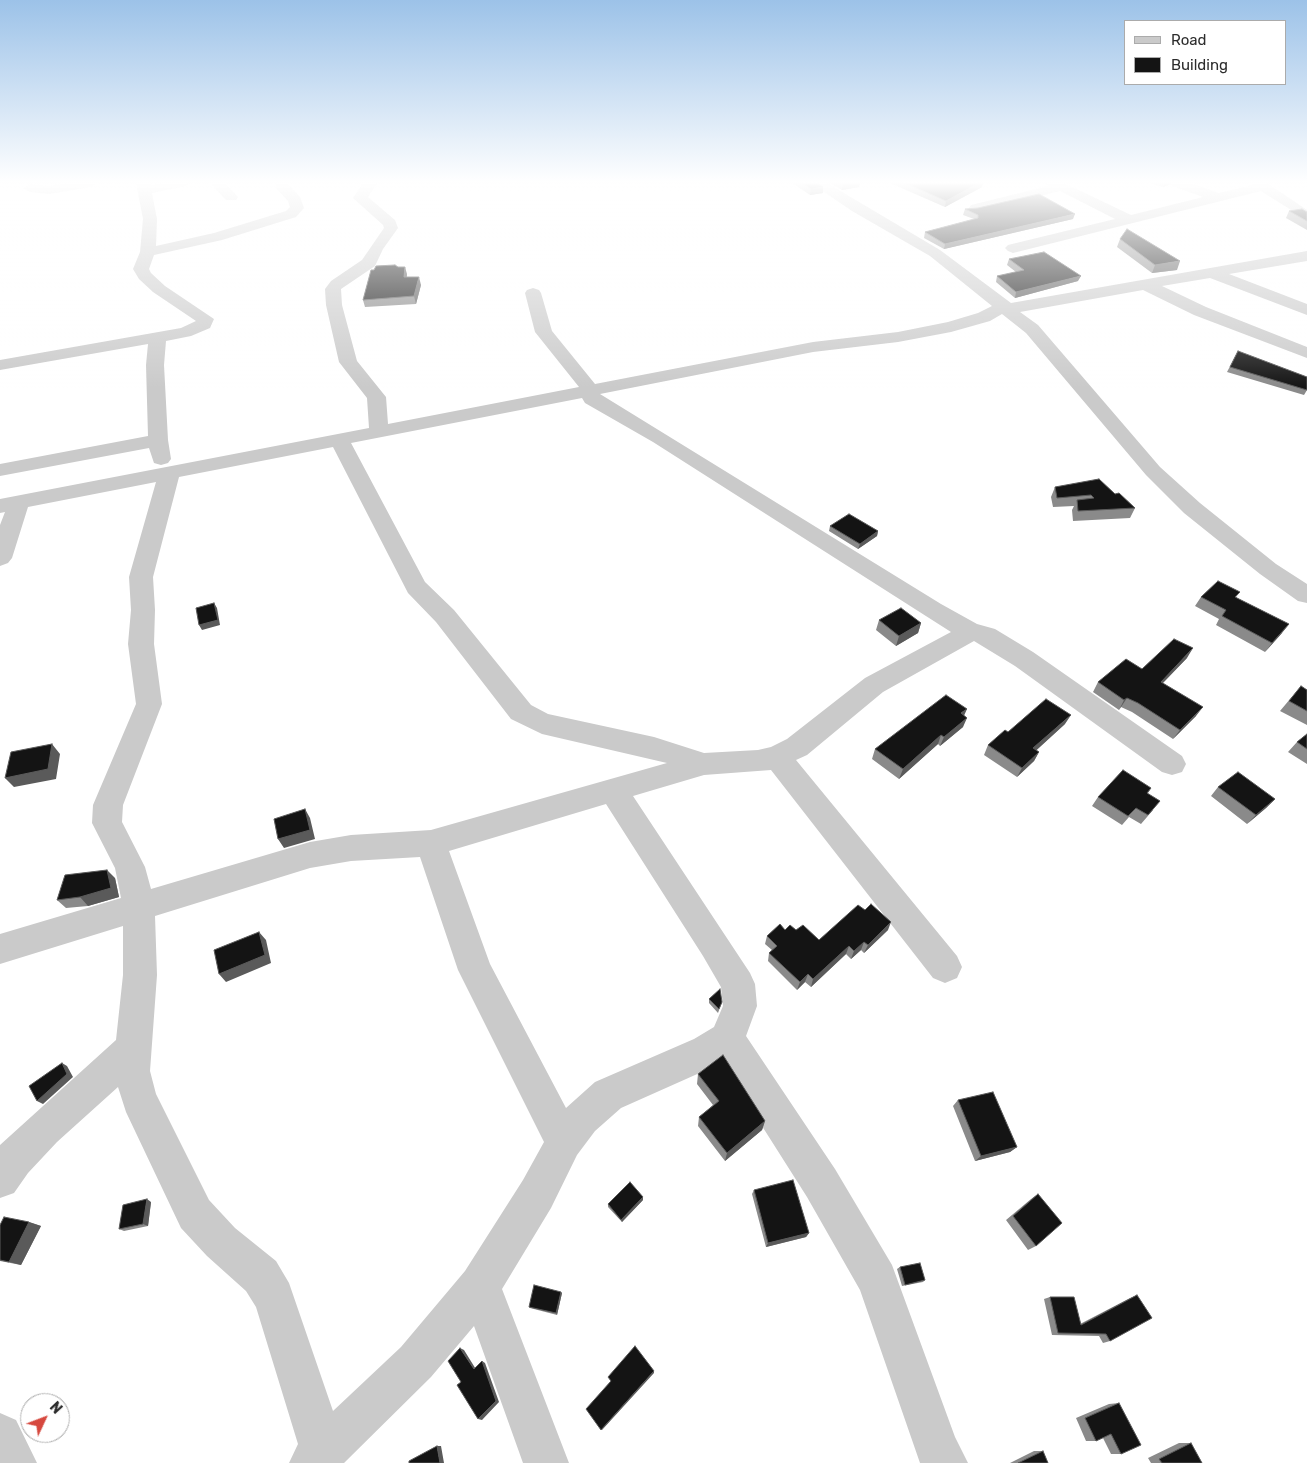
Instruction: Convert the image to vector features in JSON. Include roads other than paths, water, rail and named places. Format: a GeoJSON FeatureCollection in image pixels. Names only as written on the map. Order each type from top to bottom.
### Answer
{"type":"FeatureCollection","features":[{"type":"Feature","properties":{"kind":"street"},"geometry":{"type":"LineString","coordinates":[[0,365],[194,330],[206,322],[205,319],[159,289],[145,276],[141,269],[148,252],[151,251]]}},
{"type":"Feature","properties":{"kind":"street"},"geometry":{"type":"LineString","coordinates":[[374,251],[369,263],[337,284],[334,290],[334,305],[348,362],[376,397],[379,430]]}},
{"type":"Feature","properties":{"kind":"street"},"geometry":{"type":"LineString","coordinates":[[935,251],[1032,329],[1153,471],[1192,508],[1268,569],[1307,595]]}},
{"type":"Feature","properties":{"kind":"street"},"geometry":{"type":"LineString","coordinates":[[0,558],[10,504],[338,440],[379,430],[813,347],[898,337],[951,326],[984,317],[1006,308],[1307,256]]}},
{"type":"Feature","properties":{"kind":"street"},"geometry":{"type":"LineString","coordinates":[[1210,272],[1307,310]]}},
{"type":"Feature","properties":{"kind":"street"},"geometry":{"type":"LineString","coordinates":[[1146,285],[1200,311],[1307,353]]}},
{"type":"Feature","properties":{"kind":"street"},"geometry":{"type":"LineString","coordinates":[[533,293],[544,332],[590,390],[592,399],[668,443],[932,610],[972,632],[986,635],[1172,764]]}},
{"type":"Feature","properties":{"kind":"street"},"geometry":{"type":"LineString","coordinates":[[158,337],[155,365],[158,440],[167,472],[142,577],[141,644],[149,704],[114,784],[108,805],[107,823],[130,867],[138,908],[140,975],[135,1015],[132,1071],[139,1099],[195,1214],[221,1242],[261,1276],[274,1298],[317,1457],[416,1362],[480,1286],[537,1194],[564,1142],[582,1118],[608,1095],[633,1082],[707,1052],[727,1039],[740,1006],[738,984],[715,945],[613,790]]}},
{"type":"Feature","properties":{"kind":"street"},"geometry":{"type":"LineString","coordinates":[[0,470],[158,440]]}},
{"type":"Feature","properties":{"kind":"street"},"geometry":{"type":"LineString","coordinates":[[338,440],[386,527],[397,553],[416,587],[445,616],[521,712],[542,723],[654,748],[704,764]]}},
{"type":"Feature","properties":{"kind":"street"},"geometry":{"type":"LineString","coordinates":[[0,949],[310,855],[352,848],[431,843],[538,814],[704,764],[758,761],[777,757],[797,747],[874,685],[972,632]]}},
{"type":"Feature","properties":{"kind":"street"},"geometry":{"type":"LineString","coordinates":[[777,757],[945,967]]}},
{"type":"Feature","properties":{"kind":"street"},"geometry":{"type":"LineString","coordinates":[[431,843],[476,970],[564,1142]]}},
{"type":"Feature","properties":{"kind":"street"},"geometry":{"type":"LineString","coordinates":[[727,1039],[826,1191],[876,1280],[937,1450],[945,1463]]}},
{"type":"Feature","properties":{"kind":"street"},"geometry":{"type":"LineString","coordinates":[[0,1179],[14,1158],[44,1128],[133,1049]]}},
{"type":"Feature","properties":{"kind":"street"},"geometry":{"type":"LineString","coordinates":[[480,1286],[546,1463]]}},
{"type":"Feature","properties":{"kind":"street"},"geometry":{"type":"LineString","coordinates":[[0,1436],[14,1463]]}}]}
